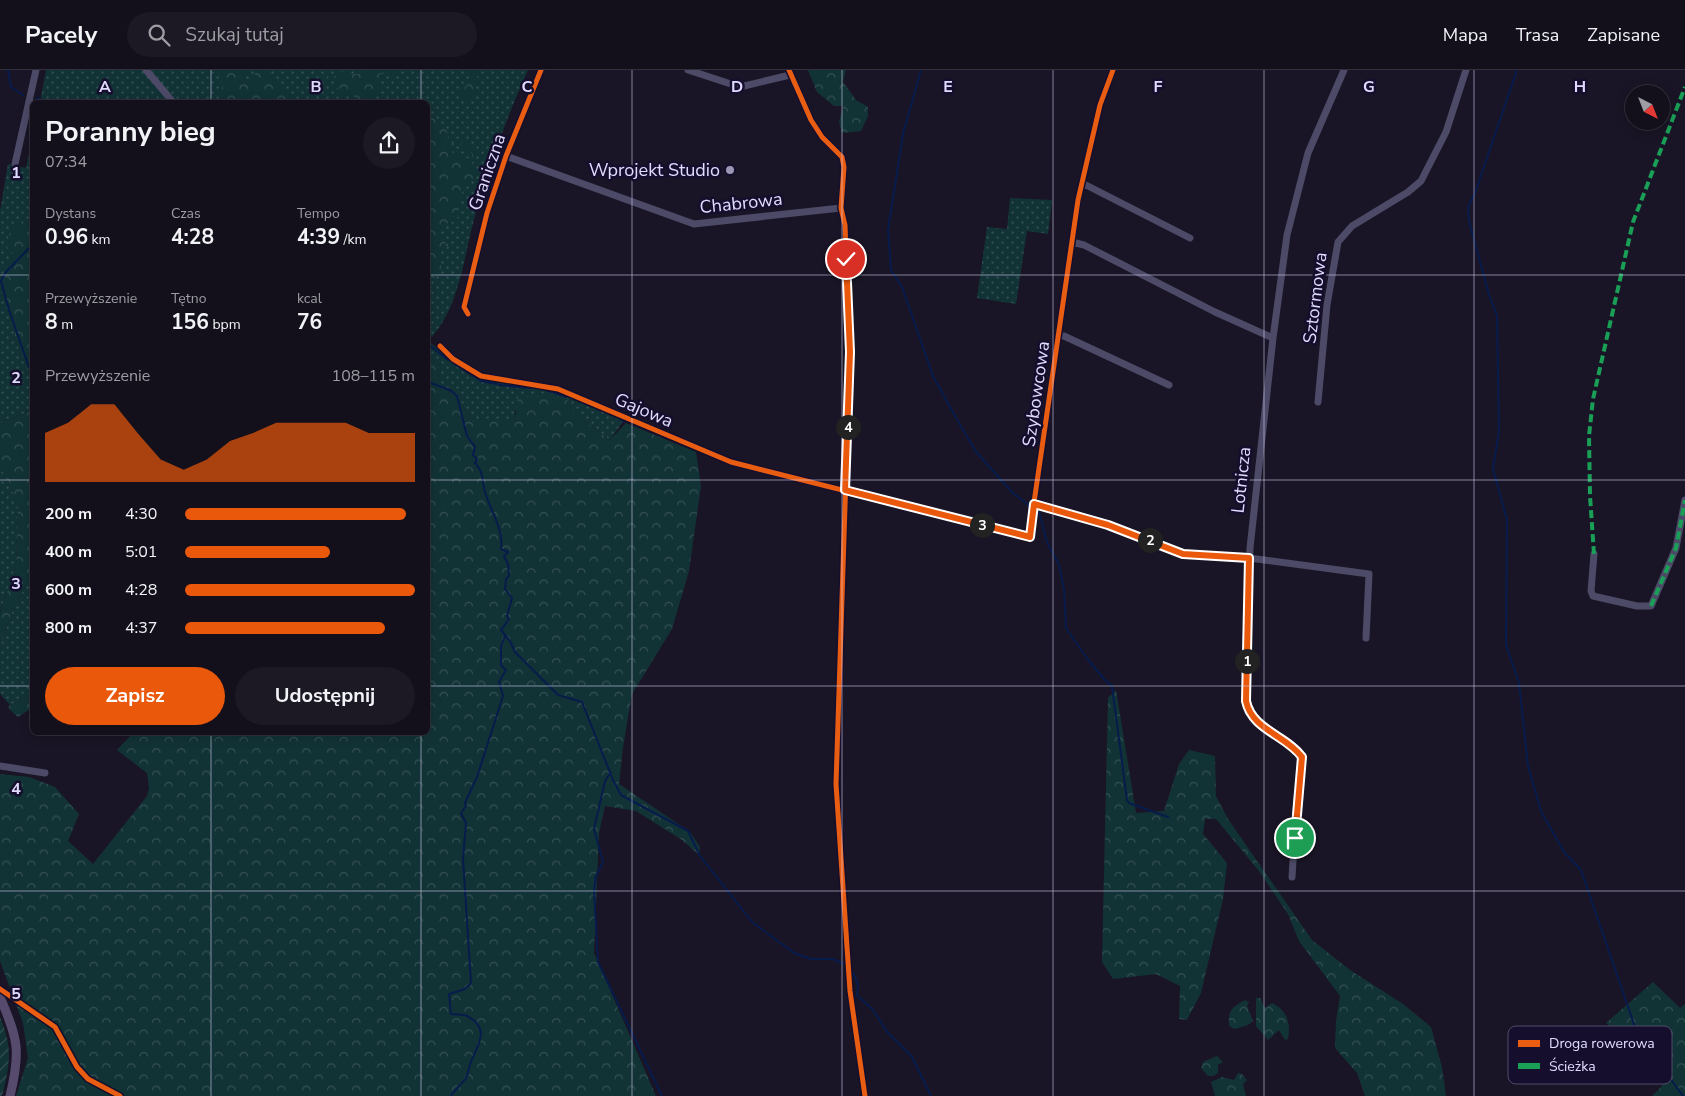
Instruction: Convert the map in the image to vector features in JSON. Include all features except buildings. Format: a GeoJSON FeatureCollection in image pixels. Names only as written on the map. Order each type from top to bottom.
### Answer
{"type":"FeatureCollection","features":[{"type":"Feature","properties":{"kind":"main road"},"geometry":{"type":"LineString","coordinates":[[0,997],[18,1044],[18,1065],[10,1096]]}},
{"type":"Feature","properties":{"kind":"street"},"geometry":{"type":"LineString","coordinates":[[15,164],[36,70]]}},
{"type":"Feature","properties":{"kind":"street"},"geometry":{"type":"LineString","coordinates":[[146,70],[171,100]]}},
{"type":"Feature","properties":{"kind":"street","name":"Graniczna"},"geometry":{"type":"LineString","coordinates":[[468,314],[464,307],[479,244],[506,156],[541,70]]}},
{"type":"Feature","properties":{"kind":"street"},"geometry":{"type":"LineString","coordinates":[[688,70],[740,87],[790,72],[818,131],[842,157],[844,167],[841,208],[844,225],[850,352],[845,490]]}},
{"type":"Feature","properties":{"kind":"street","name":"Szybowcowa"},"geometry":{"type":"LineString","coordinates":[[845,490],[1030,537],[1058,336],[1082,183],[1100,105],[1113,70]]}},
{"type":"Feature","properties":{"kind":"street","name":"Lotnicza"},"geometry":{"type":"LineString","coordinates":[[1292,877],[1297,798],[1302,757],[1296,748],[1254,720],[1248,712],[1246,684],[1249,558],[1273,338],[1287,235],[1299,182],[1308,153],[1344,70]]}},
{"type":"Feature","properties":{"kind":"street","name":"Sztormowa"},"geometry":{"type":"LineString","coordinates":[[1318,402],[1327,305],[1338,242],[1352,226],[1408,192],[1421,181],[1446,132],[1466,70]]}},
{"type":"Feature","properties":{"kind":"street","name":"Chabrowa"},"geometry":{"type":"LineString","coordinates":[[506,156],[694,224],[841,208]]}},
{"type":"Feature","properties":{"kind":"street"},"geometry":{"type":"LineString","coordinates":[[1082,183],[1190,238]]}},
{"type":"Feature","properties":{"kind":"street"},"geometry":{"type":"LineString","coordinates":[[1072,242],[1084,245],[1215,312],[1273,338]]}},
{"type":"Feature","properties":{"kind":"street"},"geometry":{"type":"LineString","coordinates":[[1058,336],[1064,336],[1169,385]]}},
{"type":"Feature","properties":{"kind":"street","name":"Gajowa"},"geometry":{"type":"LineString","coordinates":[[440,346],[453,359],[481,376],[558,389],[722,459],[845,490]]}},
{"type":"Feature","properties":{"kind":"street"},"geometry":{"type":"LineString","coordinates":[[1594,554],[1591,591],[1593,596],[1637,606],[1651,606],[1676,548],[1683,522],[1685,500]]}},
{"type":"Feature","properties":{"kind":"street"},"geometry":{"type":"LineString","coordinates":[[1034,504],[1108,525],[1183,554],[1249,558],[1369,574],[1366,638]]}},
{"type":"Feature","properties":{"kind":"street"},"geometry":{"type":"LineString","coordinates":[[0,766],[45,773]]}},
{"type":"Feature","properties":{"kind":"green space"},"geometry":{"type":"Polygon","coordinates":[[[46,70],[142,70],[168,100],[40,100],[46,70]]]}},
{"type":"Feature","properties":{"kind":"green space"},"geometry":{"type":"Polygon","coordinates":[[[150,70],[528,70],[506,122],[487,176],[456,294],[442,324],[432,337],[430,336],[430,100],[175,100],[150,70]]]}},
{"type":"Feature","properties":{"kind":"green space"},"geometry":{"type":"Polygon","coordinates":[[[219,70],[244,70],[244,80],[250,83],[257,70],[268,70],[281,89],[295,100],[219,100],[222,87],[219,70]]]}},
{"type":"Feature","properties":{"kind":"green space"},"geometry":{"type":"Polygon","coordinates":[[[335,70],[352,74],[359,74],[364,70],[394,70],[395,72],[393,75],[386,71],[379,75],[381,84],[371,100],[356,100],[355,97],[348,94],[341,100],[338,96],[341,88],[333,88],[335,80],[332,78],[329,81],[327,78],[328,76],[336,76],[338,72],[335,70]]]}},
{"type":"Feature","properties":{"kind":"green space"},"geometry":{"type":"Polygon","coordinates":[[[469,70],[473,70],[481,81],[476,86],[474,98],[468,102],[454,90],[455,88],[462,90],[469,83],[467,81],[474,78],[469,75],[469,70]]]}},
{"type":"Feature","properties":{"kind":"green space"},"geometry":{"type":"Polygon","coordinates":[[[808,70],[846,70],[843,82],[856,100],[868,107],[868,116],[861,131],[842,133],[839,122],[843,106],[834,106],[817,92],[808,70]]]}},
{"type":"Feature","properties":{"kind":"green space"},"geometry":{"type":"Polygon","coordinates":[[[430,115],[447,131],[448,139],[454,144],[451,151],[455,155],[457,153],[465,160],[472,156],[472,153],[460,146],[460,143],[463,141],[466,145],[470,143],[476,149],[475,158],[471,165],[475,168],[472,181],[465,179],[457,221],[440,225],[439,238],[450,246],[441,250],[441,274],[433,279],[430,277],[430,115]]]}},
{"type":"Feature","properties":{"kind":"green space"},"geometry":{"type":"Polygon","coordinates":[[[30,148],[30,227],[26,221],[11,263],[0,279],[0,211],[8,164],[26,168],[30,148]]]}},
{"type":"Feature","properties":{"kind":"green space"},"geometry":{"type":"Polygon","coordinates":[[[1010,198],[1052,200],[1048,234],[1027,231],[1016,304],[977,298],[987,227],[1007,229],[1010,198]]]}},
{"type":"Feature","properties":{"kind":"green space"},"geometry":{"type":"Polygon","coordinates":[[[26,221],[30,227],[30,376],[16,341],[8,305],[0,288],[0,279],[14,254],[8,250],[7,240],[17,226],[26,221]]]}},
{"type":"Feature","properties":{"kind":"green space"},"geometry":{"type":"Polygon","coordinates":[[[0,288],[8,305],[16,341],[30,376],[30,412],[3,421],[0,426],[0,288]]]}},
{"type":"Feature","properties":{"kind":"green space"},"geometry":{"type":"Polygon","coordinates":[[[430,343],[467,371],[481,378],[532,386],[568,395],[624,420],[610,440],[570,410],[539,397],[515,411],[515,419],[506,422],[472,422],[458,397],[439,386],[438,363],[430,361],[430,343]]]}},
{"type":"Feature","properties":{"kind":"green space"},"geometry":{"type":"Polygon","coordinates":[[[430,360],[438,362],[439,386],[458,397],[472,422],[515,419],[518,397],[539,397],[545,392],[569,401],[570,410],[610,440],[626,423],[696,452],[701,486],[689,571],[672,629],[632,694],[619,784],[690,832],[700,847],[699,855],[682,840],[636,811],[605,806],[599,833],[594,953],[656,1096],[16,1096],[28,1058],[23,1023],[0,961],[0,774],[29,777],[55,787],[79,814],[68,841],[93,864],[147,796],[149,788],[147,773],[117,750],[131,735],[430,735],[430,360]]]}},
{"type":"Feature","properties":{"kind":"green space"},"geometry":{"type":"Polygon","coordinates":[[[30,412],[30,579],[15,604],[0,646],[0,613],[16,566],[18,503],[0,466],[0,426],[3,421],[30,412]]]}},
{"type":"Feature","properties":{"kind":"green space"},"geometry":{"type":"Polygon","coordinates":[[[0,466],[18,503],[16,566],[0,612],[0,466]]]}},
{"type":"Feature","properties":{"kind":"green space"},"geometry":{"type":"Polygon","coordinates":[[[30,579],[30,696],[10,705],[0,694],[0,646],[15,604],[30,579]]]}},
{"type":"Feature","properties":{"kind":"green space"},"geometry":{"type":"Polygon","coordinates":[[[1116,690],[1136,813],[1164,811],[1179,764],[1189,750],[1215,756],[1216,796],[1228,819],[1312,940],[1350,970],[1403,1004],[1431,1027],[1442,1067],[1446,1096],[1365,1096],[1357,1073],[1335,1048],[1336,1021],[1340,996],[1299,941],[1288,914],[1259,871],[1216,819],[1205,819],[1203,834],[1227,863],[1223,899],[1201,993],[1187,1020],[1179,1019],[1180,986],[1156,974],[1113,979],[1102,962],[1108,698],[1116,690]]]}},
{"type":"Feature","properties":{"kind":"green space"},"geometry":{"type":"Polygon","coordinates":[[[30,696],[30,709],[18,717],[8,708],[10,705],[30,696]]]}},
{"type":"Feature","properties":{"kind":"green space"},"geometry":{"type":"Polygon","coordinates":[[[1653,982],[1680,1008],[1685,1004],[1685,1096],[1652,1096],[1662,1084],[1672,1084],[1672,1026],[1610,1026],[1606,1023],[1653,982]]]}},
{"type":"Feature","properties":{"kind":"green space"},"geometry":{"type":"Polygon","coordinates":[[[1256,998],[1260,998],[1265,1008],[1272,1003],[1281,1009],[1288,1022],[1288,1039],[1285,1040],[1279,1030],[1268,1040],[1256,1026],[1256,998]]]}},
{"type":"Feature","properties":{"kind":"green space"},"geometry":{"type":"Polygon","coordinates":[[[1245,1000],[1249,1002],[1247,1006],[1253,1021],[1248,1025],[1235,1029],[1229,1026],[1231,1010],[1245,1000]]]}},
{"type":"Feature","properties":{"kind":"green space"},"geometry":{"type":"Polygon","coordinates":[[[0,1017],[7,1038],[9,1056],[2,1096],[0,1096],[0,1017]]]}},
{"type":"Feature","properties":{"kind":"green space"},"geometry":{"type":"Polygon","coordinates":[[[1217,1056],[1223,1062],[1218,1065],[1218,1073],[1208,1076],[1201,1068],[1203,1062],[1217,1056]]]}},
{"type":"Feature","properties":{"kind":"green space"},"geometry":{"type":"Polygon","coordinates":[[[1238,1073],[1242,1074],[1247,1080],[1243,1084],[1246,1096],[1215,1096],[1211,1082],[1222,1077],[1234,1080],[1238,1073]]]}},
{"type":"Feature","properties":{"kind":"waterway"},"geometry":{"type":"LineString","coordinates":[[8,70],[11,87],[23,95]]}},
{"type":"Feature","properties":{"kind":"waterway"},"geometry":{"type":"LineString","coordinates":[[921,70],[903,134],[888,230],[891,270],[902,287],[933,376],[976,452],[1013,493],[1031,507]]}},
{"type":"Feature","properties":{"kind":"waterway"},"geometry":{"type":"LineString","coordinates":[[1517,70],[1475,193],[1468,207],[1469,221],[1489,295],[1497,315],[1499,431],[1493,469],[1507,520],[1506,645],[1519,683],[1528,766],[1541,811],[1564,852],[1581,870],[1635,1026]]}},
{"type":"Feature","properties":{"kind":"waterway"},"geometry":{"type":"LineString","coordinates":[[37,98],[42,100]]}},
{"type":"Feature","properties":{"kind":"waterway"},"geometry":{"type":"LineString","coordinates":[[30,247],[6,272],[1,281],[30,370]]}},
{"type":"Feature","properties":{"kind":"waterway"},"geometry":{"type":"LineString","coordinates":[[430,346],[448,360]]}},
{"type":"Feature","properties":{"kind":"waterway"},"geometry":{"type":"LineString","coordinates":[[453,363],[481,381],[497,384]]}},
{"type":"Feature","properties":{"kind":"waterway"},"geometry":{"type":"LineString","coordinates":[[430,383],[450,390],[457,396],[467,436],[475,447],[473,455],[477,459],[475,463],[481,473],[485,492],[499,527],[501,549],[508,552],[504,556],[508,564],[509,576],[506,579],[505,589],[512,598],[507,616],[509,619],[501,630],[510,641],[515,652],[558,695],[582,702],[613,780],[621,795],[688,831],[700,856],[752,922],[794,953],[811,959],[833,959],[844,964],[853,973],[858,984],[857,995],[873,1010],[888,1033],[912,1057],[931,1096]]}},
{"type":"Feature","properties":{"kind":"waterway"},"geometry":{"type":"LineString","coordinates":[[499,385],[530,388]]}},
{"type":"Feature","properties":{"kind":"waterway"},"geometry":{"type":"LineString","coordinates":[[546,390],[567,397]]}},
{"type":"Feature","properties":{"kind":"waterway"},"geometry":{"type":"LineString","coordinates":[[618,417],[624,422]]}},
{"type":"Feature","properties":{"kind":"waterway"},"geometry":{"type":"LineString","coordinates":[[1039,512],[1047,542],[1059,565],[1064,589],[1066,628],[1089,661],[1112,686],[1127,800],[1129,803],[1168,817]]}},
{"type":"Feature","properties":{"kind":"waterway"},"geometry":{"type":"LineString","coordinates":[[451,1096],[466,1078],[481,1035],[478,1025],[474,1020],[465,1015],[451,1014],[449,994],[465,989],[471,983],[463,859],[466,823],[461,813],[466,806],[465,803],[477,777],[503,696],[499,682],[506,670],[501,665],[501,646],[505,636]]}},
{"type":"Feature","properties":{"kind":"waterway"},"geometry":{"type":"LineString","coordinates":[[611,772],[605,781],[594,829],[603,862],[596,876],[594,891],[598,962],[662,1096]]}},
{"type":"Feature","properties":{"kind":"waterway"},"geometry":{"type":"LineString","coordinates":[[1672,1081],[1683,1096]]}},
{"type":"Feature","properties":{"kind":"marked path"},"geometry":{"type":"LineString","coordinates":[[1594,554],[1590,496],[1589,436],[1593,399],[1633,222],[1685,87]]}},
{"type":"Feature","properties":{"kind":"marked path"},"geometry":{"type":"LineString","coordinates":[[1651,606],[1676,548],[1685,500]]}},
{"type":"Feature","properties":{"kind":"cycle path"},"geometry":{"type":"LineString","coordinates":[[468,314],[464,307],[487,213],[506,156],[541,70]]}},
{"type":"Feature","properties":{"kind":"cycle path"},"geometry":{"type":"LineString","coordinates":[[789,70],[811,120],[822,137],[842,157],[844,167],[841,208],[845,225],[850,352],[836,784],[850,991],[865,1096]]}},
{"type":"Feature","properties":{"kind":"cycle path"},"geometry":{"type":"LineString","coordinates":[[440,346],[453,359],[481,376],[558,389],[731,462],[1029,537],[1078,200],[1100,105],[1113,70]]}},
{"type":"Feature","properties":{"kind":"cycle path"},"geometry":{"type":"LineString","coordinates":[[0,989],[55,1027],[77,1067],[88,1079],[120,1096]]}},
{"type":"Feature","properties":{"kind":"place","name":"Wprojekt Studio"},"geometry":{"type":"Point","coordinates":[730,170]}},
{"type":"Feature","properties":{"kind":"route"},"geometry":{"type":"LineString","coordinates":[[846,259],[850,352],[845,490],[1030,537],[1034,504],[1091,522],[1108,525],[1183,554],[1249,558],[1246,701],[1248,712],[1254,720],[1296,748],[1302,757],[1295,838]]}}]}
